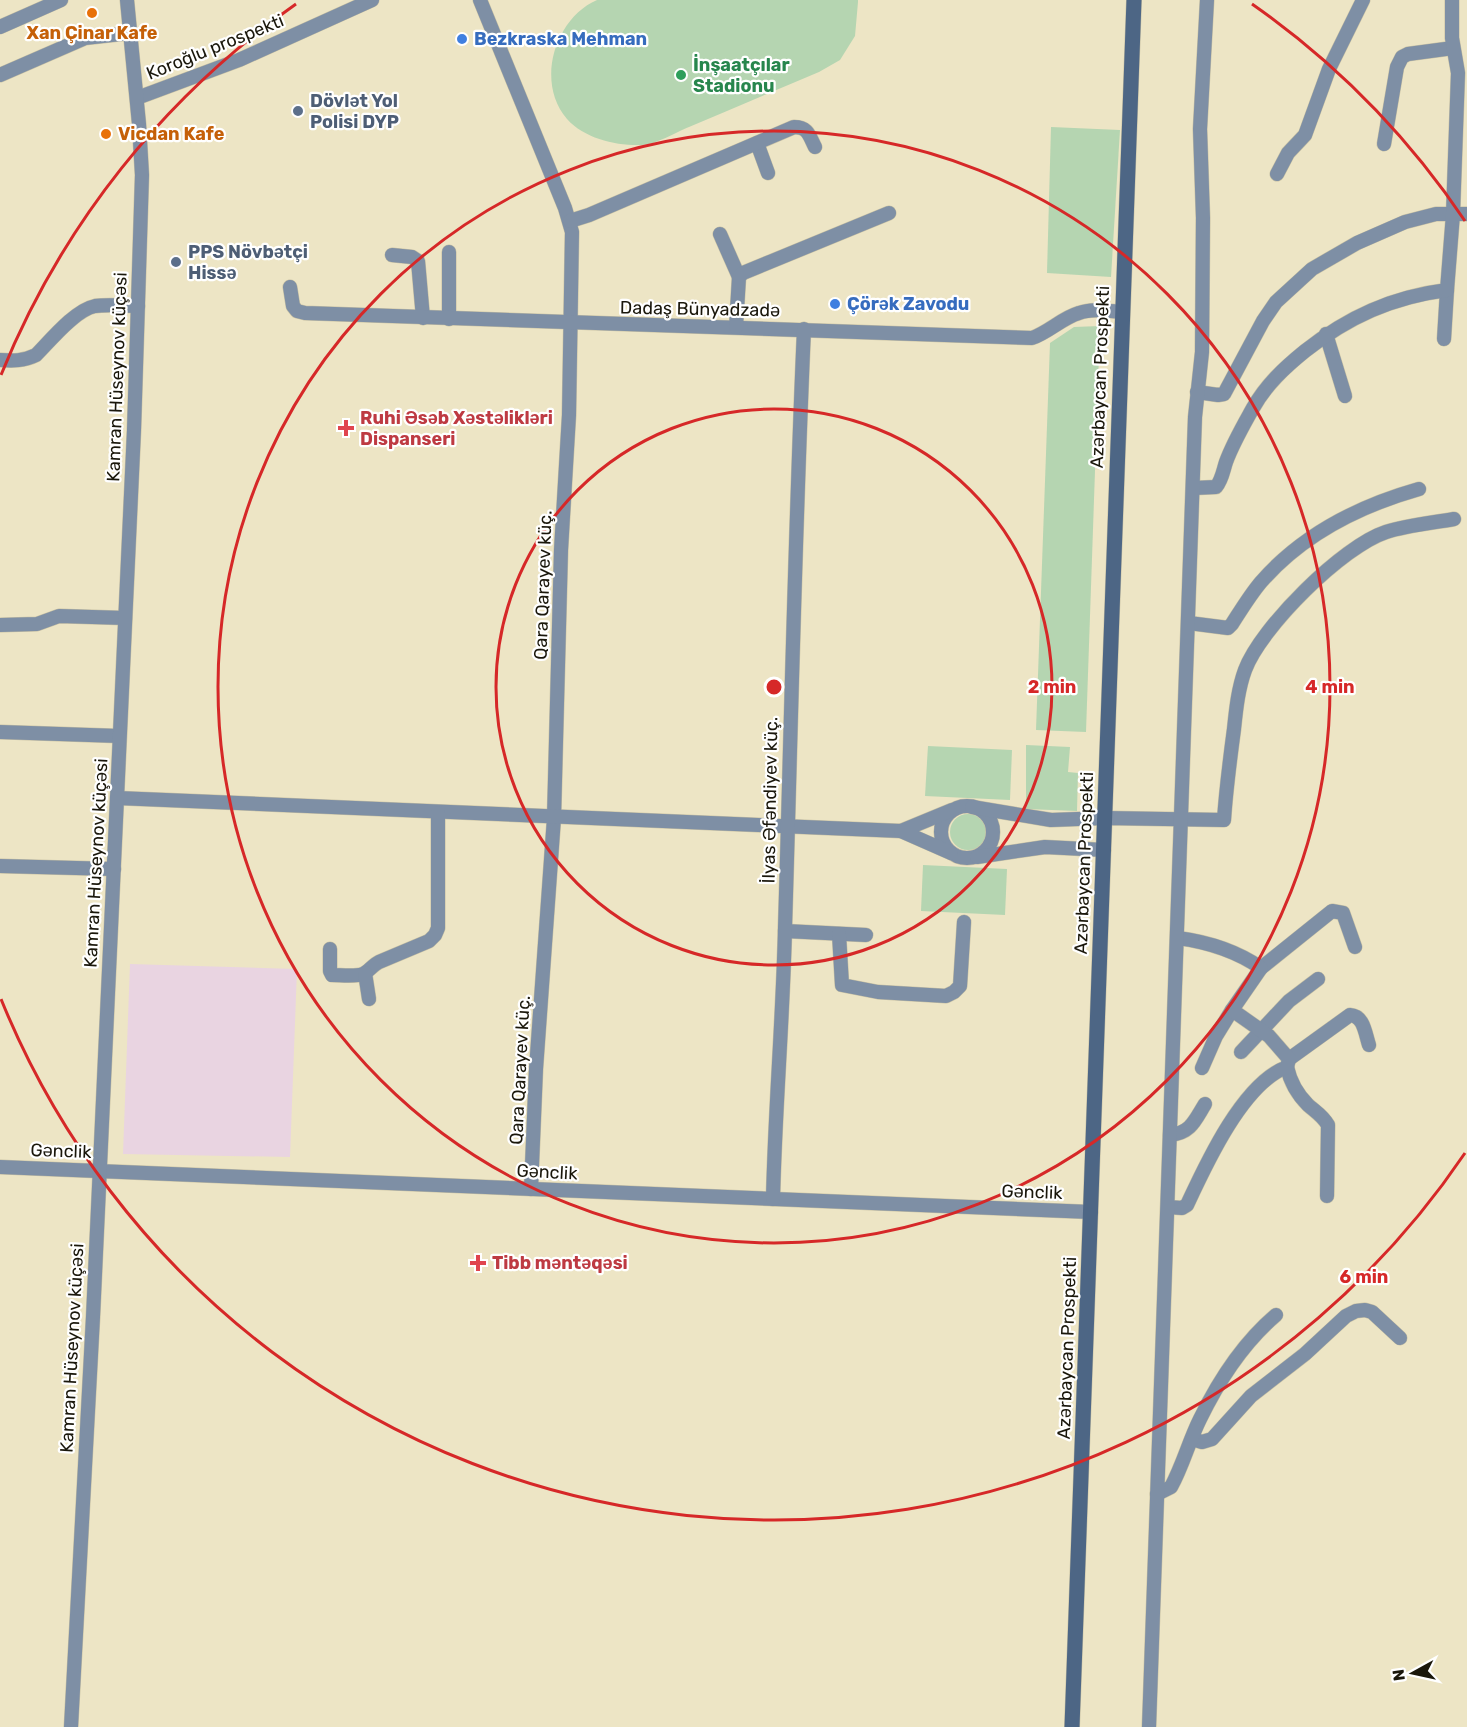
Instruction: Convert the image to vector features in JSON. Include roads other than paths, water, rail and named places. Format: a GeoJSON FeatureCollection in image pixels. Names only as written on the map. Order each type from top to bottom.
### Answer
{"type":"FeatureCollection","features":[{"type":"Feature","properties":{"kind":"street"},"geometry":{"type":"LineString","coordinates":[[0,27],[61,0]]}},
{"type":"Feature","properties":{"kind":"street","name":"Kamran Hüseynov küçəsi"},"geometry":{"type":"LineString","coordinates":[[71,1727],[114,869],[138,306],[142,175],[127,0]]}},
{"type":"Feature","properties":{"kind":"street","name":"Koroğlu prospekti"},"geometry":{"type":"LineString","coordinates":[[137,98],[239,60],[372,0]]}},
{"type":"Feature","properties":{"kind":"street","name":"Qara Qarayev küç."},"geometry":{"type":"LineString","coordinates":[[480,0],[570,221],[569,416],[561,550],[554,818],[536,1069],[531,1189]]}},
{"type":"Feature","properties":{"kind":"street","name":"Azərbaycan Prospekti"},"geometry":{"type":"LineString","coordinates":[[1072,1727],[1134,0]]}},
{"type":"Feature","properties":{"kind":"street"},"geometry":{"type":"LineString","coordinates":[[1149,1727],[1178,938],[1180,819],[1197,392],[1202,352],[1203,183],[1200,129],[1207,0]]}},
{"type":"Feature","properties":{"kind":"street"},"geometry":{"type":"LineString","coordinates":[[1277,174],[1288,153],[1305,135],[1329,69],[1362,0]]}},
{"type":"Feature","properties":{"kind":"street"},"geometry":{"type":"LineString","coordinates":[[1444,339],[1447,290],[1460,214],[1462,140],[1458,73],[1453,48],[1452,0]]}},
{"type":"Feature","properties":{"kind":"street"},"geometry":{"type":"LineString","coordinates":[[0,75],[85,38],[130,33]]}},
{"type":"Feature","properties":{"kind":"street"},"geometry":{"type":"LineString","coordinates":[[1384,144],[1397,67],[1402,57],[1408,54],[1453,48]]}},
{"type":"Feature","properties":{"kind":"street"},"geometry":{"type":"LineString","coordinates":[[570,221],[589,215],[794,127],[807,130],[814,147]]}},
{"type":"Feature","properties":{"kind":"street"},"geometry":{"type":"LineString","coordinates":[[758,143],[768,172]]}},
{"type":"Feature","properties":{"kind":"street"},"geometry":{"type":"LineString","coordinates":[[739,277],[748,270],[889,213]]}},
{"type":"Feature","properties":{"kind":"street"},"geometry":{"type":"LineString","coordinates":[[1197,392],[1224,394],[1263,321],[1276,303],[1312,269],[1357,243],[1405,222],[1436,214],[1460,214]]}},
{"type":"Feature","properties":{"kind":"street"},"geometry":{"type":"LineString","coordinates":[[720,234],[739,277],[736,327]]}},
{"type":"Feature","properties":{"kind":"street"},"geometry":{"type":"LineString","coordinates":[[449,252],[449,320]]}},
{"type":"Feature","properties":{"kind":"street"},"geometry":{"type":"LineString","coordinates":[[392,255],[412,257],[418,261],[423,318]]}},
{"type":"Feature","properties":{"kind":"street","name":"Dadaş Bünyadzadə"},"geometry":{"type":"LineString","coordinates":[[291,287],[293,306],[297,311],[449,320],[736,327],[1032,338],[1046,333],[1077,313],[1122,312]]}},
{"type":"Feature","properties":{"kind":"street"},"geometry":{"type":"LineString","coordinates":[[1194,488],[1216,487],[1221,482],[1226,463],[1240,431],[1269,383],[1326,334],[1367,311],[1399,299],[1447,290]]}},
{"type":"Feature","properties":{"kind":"street"},"geometry":{"type":"LineString","coordinates":[[0,360],[28,359],[76,315],[87,309],[96,306],[138,306]]}},
{"type":"Feature","properties":{"kind":"street","name":"İlyas Əfəndiyev küç."},"geometry":{"type":"LineString","coordinates":[[773,1199],[775,1112],[785,931],[804,330]]}},
{"type":"Feature","properties":{"kind":"street"},"geometry":{"type":"LineString","coordinates":[[1326,334],[1345,396]]}},
{"type":"Feature","properties":{"kind":"street"},"geometry":{"type":"LineString","coordinates":[[1189,623],[1228,628],[1259,584],[1278,563],[1313,536],[1341,519],[1419,489]]}},
{"type":"Feature","properties":{"kind":"street"},"geometry":{"type":"LineString","coordinates":[[117,798],[901,831],[966,807],[1036,819],[1224,820],[1237,706],[1244,672],[1253,653],[1291,604],[1345,556],[1370,539],[1387,532],[1454,519]]}},
{"type":"Feature","properties":{"kind":"street"},"geometry":{"type":"LineString","coordinates":[[0,625],[38,624],[59,616],[125,618]]}},
{"type":"Feature","properties":{"kind":"street"},"geometry":{"type":"LineString","coordinates":[[0,732],[120,736]]}},
{"type":"Feature","properties":{"kind":"street"},"geometry":{"type":"LineString","coordinates":[[954,855],[943,841],[941,829],[945,818],[966,807],[987,815],[993,832],[987,849],[972,858]]}},
{"type":"Feature","properties":{"kind":"street"},"geometry":{"type":"LineString","coordinates":[[369,999],[365,974],[371,966],[429,941],[438,928],[438,813]]}},
{"type":"Feature","properties":{"kind":"street"},"geometry":{"type":"LineString","coordinates":[[901,831],[954,855],[972,858],[1045,847],[1104,850]]}},
{"type":"Feature","properties":{"kind":"street"},"geometry":{"type":"LineString","coordinates":[[0,866],[114,869]]}},
{"type":"Feature","properties":{"kind":"street"},"geometry":{"type":"LineString","coordinates":[[1202,1068],[1216,1036],[1261,968],[1332,912],[1343,914],[1355,947]]}},
{"type":"Feature","properties":{"kind":"street"},"geometry":{"type":"LineString","coordinates":[[839,934],[842,985],[878,992],[946,996],[960,986],[964,922]]}},
{"type":"Feature","properties":{"kind":"street"},"geometry":{"type":"LineString","coordinates":[[785,931],[866,935]]}},
{"type":"Feature","properties":{"kind":"street"},"geometry":{"type":"LineString","coordinates":[[1178,938],[1214,944],[1252,961],[1261,968]]}},
{"type":"Feature","properties":{"kind":"street"},"geometry":{"type":"LineString","coordinates":[[330,949],[332,975],[365,974]]}},
{"type":"Feature","properties":{"kind":"street"},"geometry":{"type":"LineString","coordinates":[[1241,1052],[1289,1001],[1318,979]]}},
{"type":"Feature","properties":{"kind":"street"},"geometry":{"type":"LineString","coordinates":[[1232,1010],[1269,1036],[1288,1063],[1293,1086],[1306,1103],[1324,1117],[1328,1125],[1327,1196]]}},
{"type":"Feature","properties":{"kind":"street"},"geometry":{"type":"LineString","coordinates":[[1168,1207],[1187,1206],[1209,1157],[1246,1101],[1274,1071],[1288,1063],[1350,1015],[1355,1015],[1360,1019],[1369,1045]]}},
{"type":"Feature","properties":{"kind":"street"},"geometry":{"type":"LineString","coordinates":[[1170,1135],[1188,1130],[1205,1104]]}},
{"type":"Feature","properties":{"kind":"street","name":"Gənclik"},"geometry":{"type":"LineString","coordinates":[[0,1167],[1091,1212]]}},
{"type":"Feature","properties":{"kind":"street"},"geometry":{"type":"LineString","coordinates":[[1192,1439],[1202,1442],[1212,1439],[1251,1396],[1305,1354],[1346,1316],[1356,1311],[1372,1312],[1400,1338]]}},
{"type":"Feature","properties":{"kind":"street"},"geometry":{"type":"LineString","coordinates":[[1157,1494],[1171,1487],[1200,1419],[1232,1364],[1259,1330],[1276,1315]]}},
{"type":"Feature","properties":{"kind":"place","name":"Xan Çinar Kafe"},"geometry":{"type":"Point","coordinates":[92,13]}},
{"type":"Feature","properties":{"kind":"place","name":"Bezkraska Mehman"},"geometry":{"type":"Point","coordinates":[462,39]}},
{"type":"Feature","properties":{"kind":"place","name":"İnşaatçılar Stadionu"},"geometry":{"type":"Point","coordinates":[681,75]}},
{"type":"Feature","properties":{"kind":"place","name":"Dövlət Yol Polisi DYP"},"geometry":{"type":"Point","coordinates":[298,111]}},
{"type":"Feature","properties":{"kind":"place","name":"Vicdan Kafe"},"geometry":{"type":"Point","coordinates":[106,134]}},
{"type":"Feature","properties":{"kind":"place","name":"PPS Növbətçi Hissə"},"geometry":{"type":"Point","coordinates":[176,262]}},
{"type":"Feature","properties":{"kind":"place","name":"Çörək Zavodu"},"geometry":{"type":"Point","coordinates":[835,304]}},
{"type":"Feature","properties":{"kind":"place","name":"Ruhi Əsəb Xəstəlikləri Dispanseri"},"geometry":{"type":"Point","coordinates":[346,428]}},
{"type":"Feature","properties":{"kind":"place","name":"Tibb məntəqəsi"},"geometry":{"type":"Point","coordinates":[478,1263]}}]}
